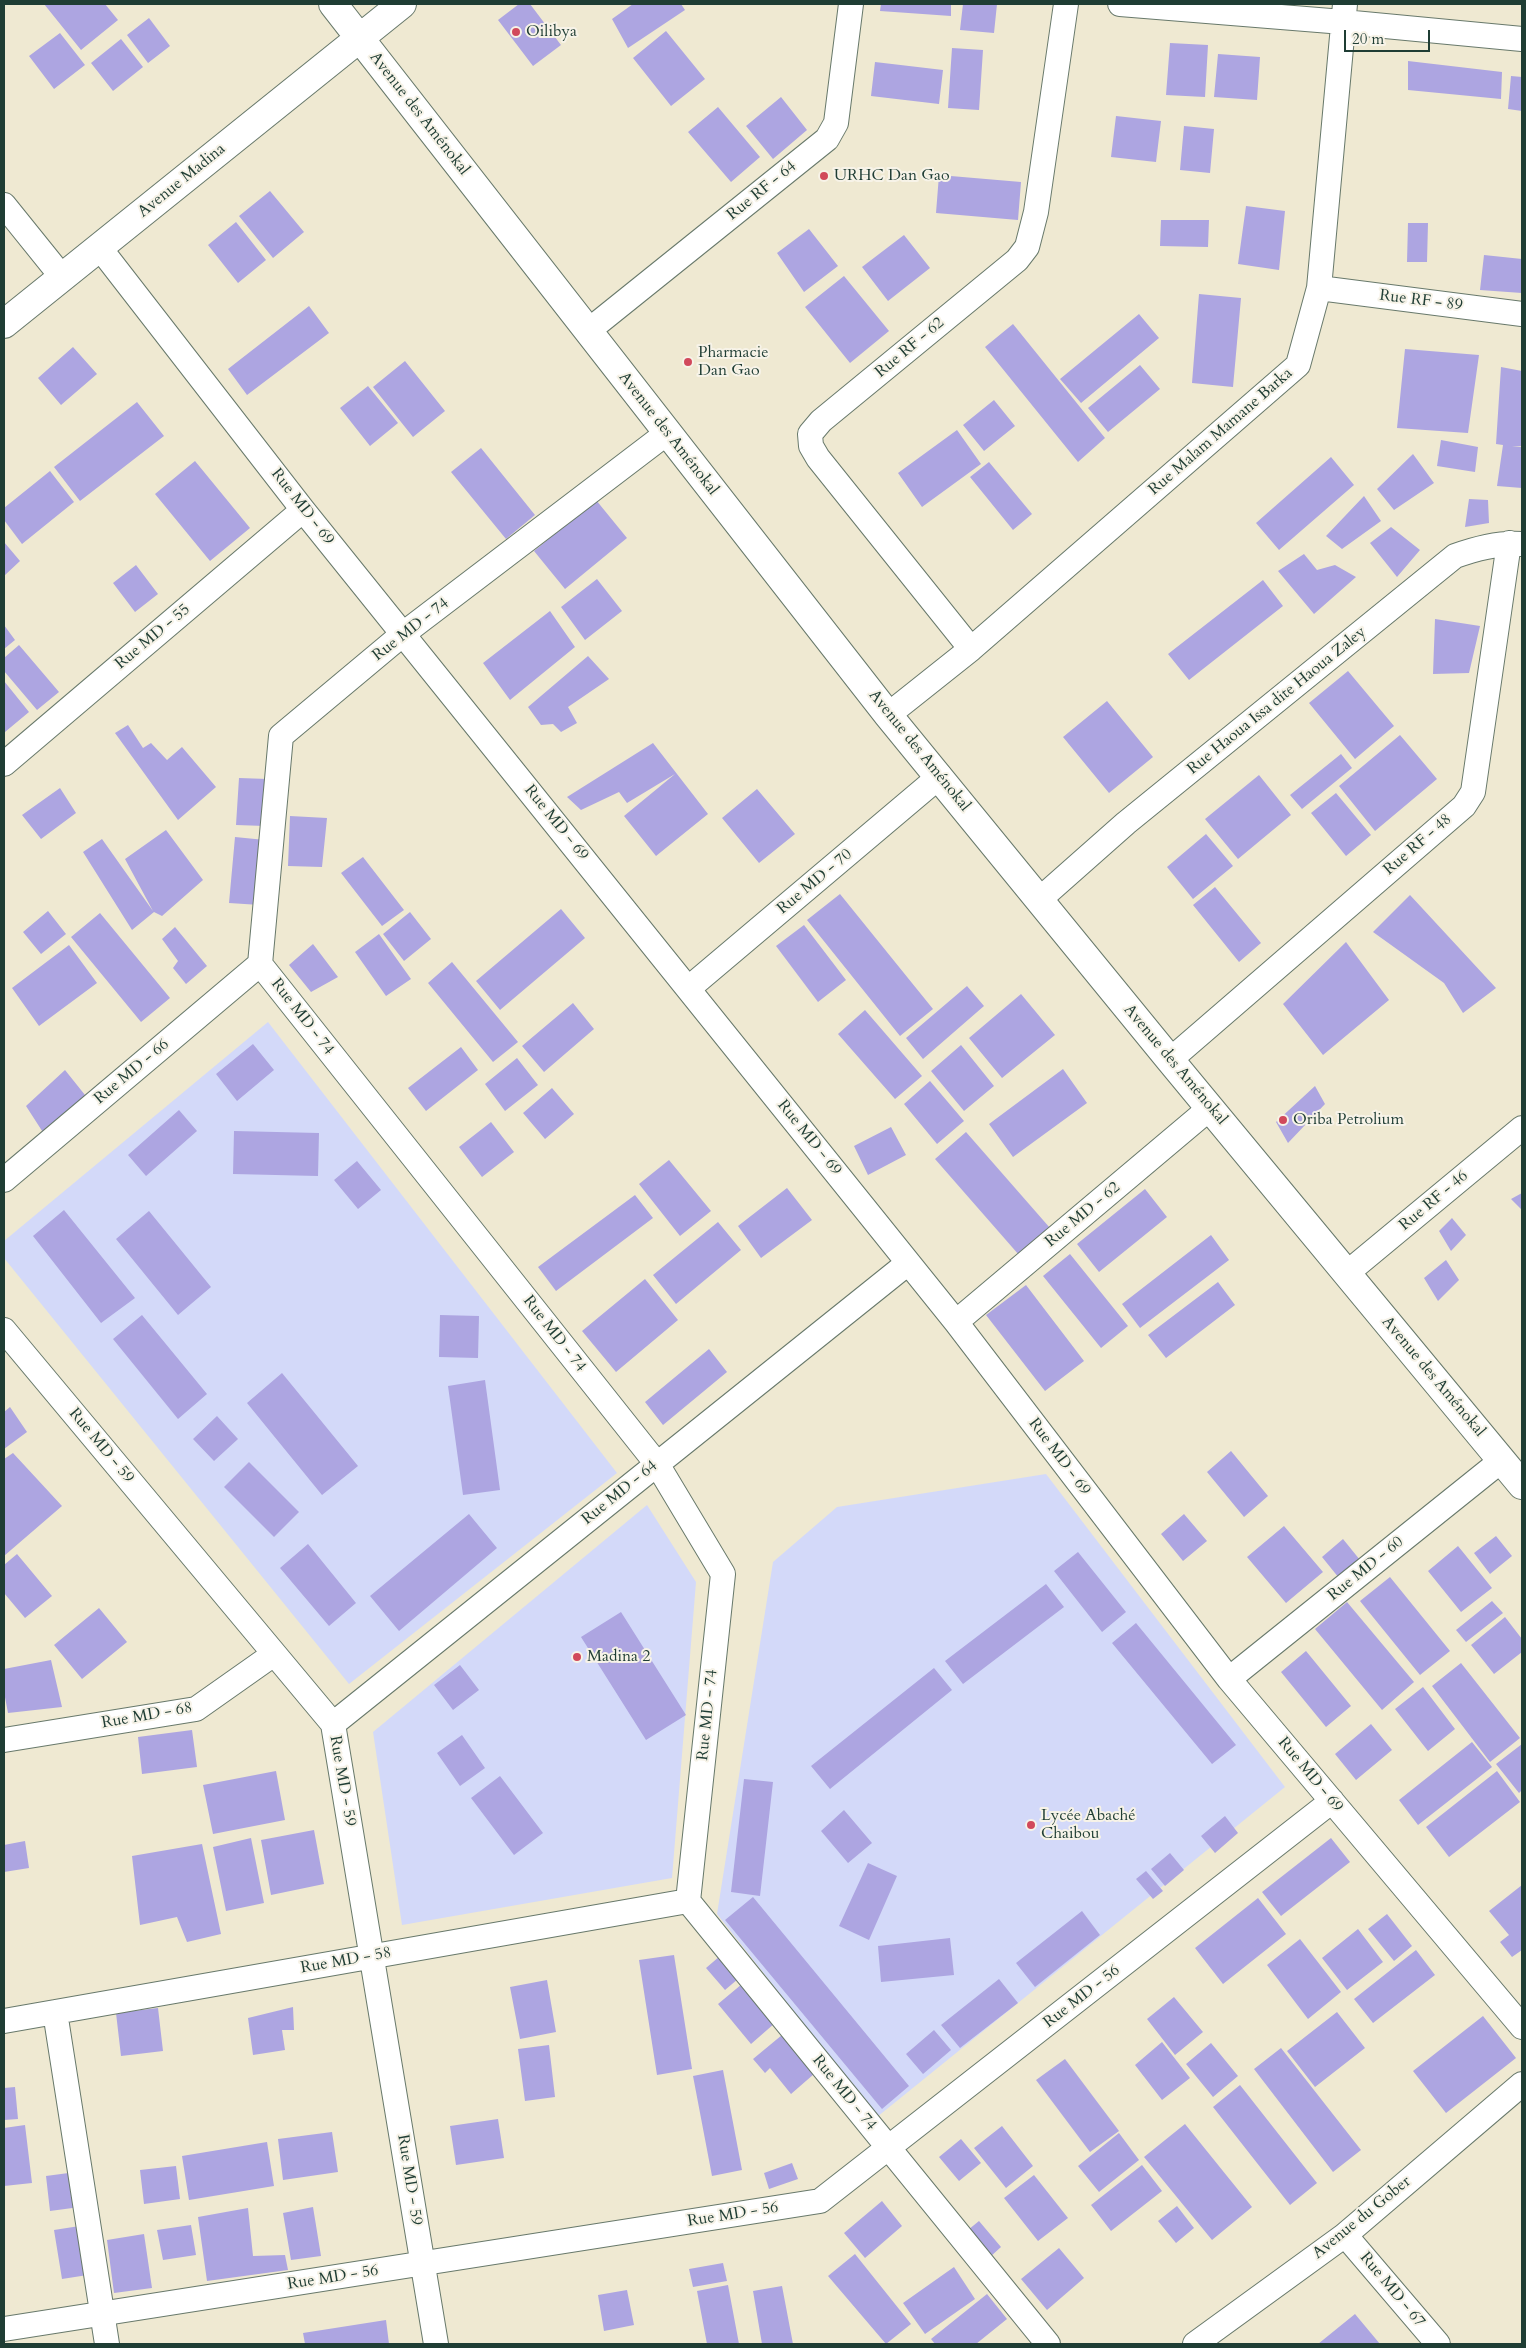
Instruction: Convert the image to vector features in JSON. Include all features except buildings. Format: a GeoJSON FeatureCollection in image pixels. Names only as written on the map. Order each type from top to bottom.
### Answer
{"type":"FeatureCollection","features":[{"type":"Feature","properties":{"kind":"main road","name":"Avenue des Aménokal"},"geometry":{"type":"LineString","coordinates":[[333,4],[888,715],[940,776],[1170,1060],[1522,1485]]}},
{"type":"Feature","properties":{"kind":"main road","name":"Avenue Madina"},"geometry":{"type":"LineString","coordinates":[[4,324],[402,4]]}},
{"type":"Feature","properties":{"kind":"street","name":"Rue RF - 64"},"geometry":{"type":"LineString","coordinates":[[588,331],[827,139],[836,122],[851,4]]}},
{"type":"Feature","properties":{"kind":"street","name":"Rue RF - 62"},"geometry":{"type":"LineString","coordinates":[[971,648],[818,458],[812,446],[810,434],[821,422],[1017,260],[1027,247],[1036,212],[1066,4]]}},
{"type":"Feature","properties":{"kind":"street"},"geometry":{"type":"LineString","coordinates":[[1120,4],[1344,13],[1522,39]]}},
{"type":"Feature","properties":{"kind":"street","name":"Rue Malam Mamane Barka"},"geometry":{"type":"LineString","coordinates":[[888,715],[971,648],[1298,365],[1319,288],[1344,13]]}},
{"type":"Feature","properties":{"kind":"street"},"geometry":{"type":"LineString","coordinates":[[4,206],[62,277]]}},
{"type":"Feature","properties":{"kind":"street","name":"Rue MD - 69"},"geometry":{"type":"LineString","coordinates":[[99,247],[303,510],[956,1322],[1229,1679],[1522,2028]]}},
{"type":"Feature","properties":{"kind":"street","name":"Rue RF - 89"},"geometry":{"type":"LineString","coordinates":[[1319,288],[1522,314]]}},
{"type":"Feature","properties":{"kind":"street","name":"Rue MD - 74"},"geometry":{"type":"LineString","coordinates":[[667,433],[403,634],[281,736],[260,964],[657,1464],[723,1574],[688,1901],[1048,2344]]}},
{"type":"Feature","properties":{"kind":"street","name":"Rue MD - 55"},"geometry":{"type":"LineString","coordinates":[[4,764],[303,510]]}},
{"type":"Feature","properties":{"kind":"street","name":"Rue Haoua Issa dite Haoua Zaley"},"geometry":{"type":"LineString","coordinates":[[1048,892],[1126,823],[1456,556],[1477,548],[1516,543]]}},
{"type":"Feature","properties":{"kind":"street","name":"Rue RF - 48"},"geometry":{"type":"LineString","coordinates":[[1170,1060],[1464,806],[1473,792],[1516,543]]}},
{"type":"Feature","properties":{"kind":"street","name":"Rue MD - 70"},"geometry":{"type":"LineString","coordinates":[[689,988],[940,776]]}},
{"type":"Feature","properties":{"kind":"street","name":"Rue MD - 66"},"geometry":{"type":"LineString","coordinates":[[4,1180],[260,964]]}},
{"type":"Feature","properties":{"kind":"street","name":"Rue MD - 62"},"geometry":{"type":"LineString","coordinates":[[956,1322],[1210,1108]]}},
{"type":"Feature","properties":{"kind":"street","name":"Rue RF - 46"},"geometry":{"type":"LineString","coordinates":[[1347,1273],[1522,1128]]}},
{"type":"Feature","properties":{"kind":"street","name":"Rue MD - 64"},"geometry":{"type":"LineString","coordinates":[[333,1724],[908,1262]]}},
{"type":"Feature","properties":{"kind":"street","name":"Rue MD - 59"},"geometry":{"type":"LineString","coordinates":[[4,1330],[333,1724],[436,2344]]}},
{"type":"Feature","properties":{"kind":"street","name":"Rue MD - 60"},"geometry":{"type":"LineString","coordinates":[[1229,1679],[1502,1460]]}},
{"type":"Feature","properties":{"kind":"street","name":"Rue MD - 68"},"geometry":{"type":"LineString","coordinates":[[4,1740],[196,1709],[274,1654]]}},
{"type":"Feature","properties":{"kind":"street","name":"Rue MD - 56"},"geometry":{"type":"LineString","coordinates":[[4,2329],[820,2201],[1332,1802]]}},
{"type":"Feature","properties":{"kind":"street","name":"Rue MD - 58"},"geometry":{"type":"LineString","coordinates":[[4,2021],[688,1901]]}},
{"type":"Feature","properties":{"kind":"street"},"geometry":{"type":"LineString","coordinates":[[55,2012],[107,2344]]}},
{"type":"Feature","properties":{"kind":"street","name":"Avenue du Gober"},"geometry":{"type":"LineString","coordinates":[[1195,2344],[1345,2235],[1522,2084]]}},
{"type":"Feature","properties":{"kind":"street","name":"Rue MD - 67"},"geometry":{"type":"LineString","coordinates":[[1345,2235],[1438,2344]]}},
{"type":"Feature","properties":{"kind":"shaded area"},"geometry":{"type":"Polygon","coordinates":[[[268,1022],[617,1473],[349,1684],[4,1258],[4,1241],[268,1022]]]}},
{"type":"Feature","properties":{"kind":"shaded area"},"geometry":{"type":"Polygon","coordinates":[[[1046,1474],[1285,1787],[877,2117],[717,1914],[773,1562],[837,1507],[1046,1474]]]}},
{"type":"Feature","properties":{"kind":"shaded area","name":"Madina 2"},"geometry":{"type":"Polygon","coordinates":[[[647,1505],[696,1582],[672,1878],[402,1925],[373,1732],[647,1505]]]}},
{"type":"Feature","properties":{"kind":"place","name":"Oilibya"},"geometry":{"type":"Point","coordinates":[516,32]}},
{"type":"Feature","properties":{"kind":"place","name":"URHC Dan Gao"},"geometry":{"type":"Point","coordinates":[824,176]}},
{"type":"Feature","properties":{"kind":"place","name":"Pharmacie Dan Gao"},"geometry":{"type":"Point","coordinates":[688,362]}},
{"type":"Feature","properties":{"kind":"place","name":"Oriba Petrolium"},"geometry":{"type":"Point","coordinates":[1283,1120]}},
{"type":"Feature","properties":{"kind":"place","name":"Madina 2"},"geometry":{"type":"Point","coordinates":[577,1657]}},
{"type":"Feature","properties":{"kind":"place","name":"Lycée Abaché Chaibou"},"geometry":{"type":"Point","coordinates":[1031,1825]}}]}
